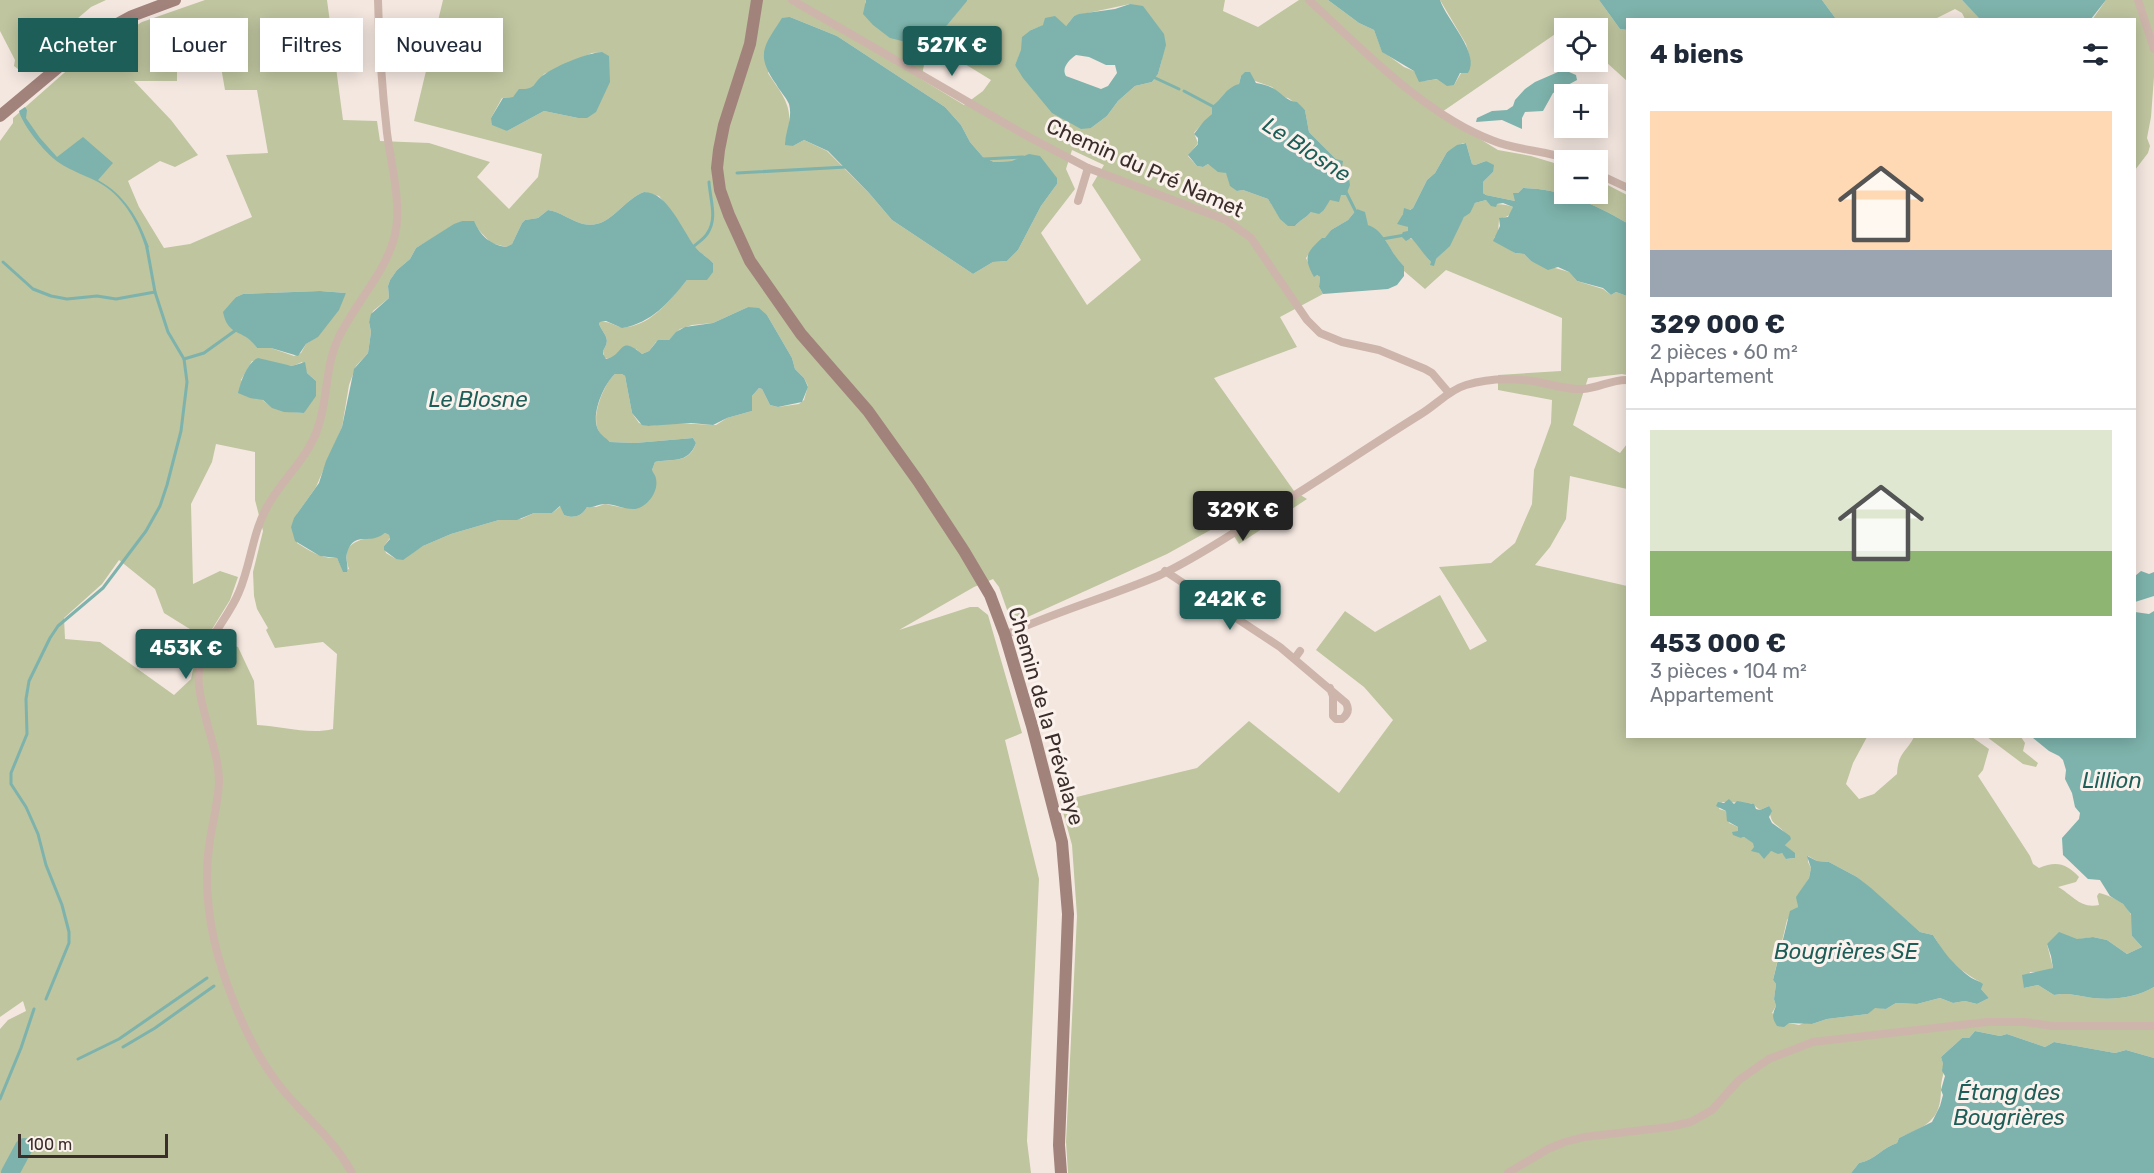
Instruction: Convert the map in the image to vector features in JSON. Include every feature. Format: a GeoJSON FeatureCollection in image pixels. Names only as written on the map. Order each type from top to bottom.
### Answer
{"type":"FeatureCollection","features":[{"type":"Feature","properties":{"kind":"street"},"geometry":{"type":"LineString","coordinates":[[0,116],[97,35],[132,16],[174,0]]}},
{"type":"Feature","properties":{"kind":"street"},"geometry":{"type":"LineString","coordinates":[[352,1173],[335,1145],[282,1088],[266,1067],[222,971],[213,930],[207,865],[218,796],[218,765],[199,679],[203,656],[241,588],[261,520],[277,492],[306,453],[316,432],[321,419],[329,365],[339,335],[387,257],[395,235],[396,200],[386,120],[378,0]]}},
{"type":"Feature","properties":{"kind":"street","name":"Chemin de la Prévalaye"},"geometry":{"type":"LineString","coordinates":[[757,0],[750,44],[724,125],[719,150],[717,168],[720,190],[729,215],[750,261],[773,296],[801,333],[868,411],[918,481],[990,595],[1005,635],[1062,842],[1068,914],[1059,1145],[1061,1173]]}},
{"type":"Feature","properties":{"kind":"street","name":"Chemin du Pré Namet"},"geometry":{"type":"LineString","coordinates":[[792,0],[987,113],[1088,168],[1210,213],[1240,228],[1261,249],[1308,320],[1320,333],[1342,342],[1379,350],[1425,369],[1432,373],[1449,393]]}},
{"type":"Feature","properties":{"kind":"street"},"geometry":{"type":"LineString","coordinates":[[1309,0],[1407,89],[1464,126],[1493,141],[1554,156]]}},
{"type":"Feature","properties":{"kind":"street"},"geometry":{"type":"LineString","coordinates":[[2138,0],[2140,13],[2154,49]]}},
{"type":"Feature","properties":{"kind":"street"},"geometry":{"type":"LineString","coordinates":[[2135,18],[2140,13]]}},
{"type":"Feature","properties":{"kind":"street"},"geometry":{"type":"LineString","coordinates":[[1078,201],[1088,168]]}},
{"type":"Feature","properties":{"kind":"street"},"geometry":{"type":"LineString","coordinates":[[1608,179],[1626,187]]}},
{"type":"Feature","properties":{"kind":"street"},"geometry":{"type":"LineString","coordinates":[[1005,635],[1166,571],[1250,523],[1435,405],[1449,393],[1466,385],[1490,380],[1522,380],[1584,389],[1615,380],[1626,380]]}},
{"type":"Feature","properties":{"kind":"street"},"geometry":{"type":"LineString","coordinates":[[1166,571],[1297,655],[1330,688]]}},
{"type":"Feature","properties":{"kind":"street"},"geometry":{"type":"LineString","coordinates":[[1508,1173],[1548,1149],[1565,1142],[1691,1122],[1712,1110],[1739,1080],[1769,1059],[1813,1042],[1987,1022],[2025,1022],[2062,1026],[2154,1026]]}},
{"type":"Feature","properties":{"kind":"green space"},"geometry":{"type":"Polygon","coordinates":[[[0,0],[106,0],[91,7],[78,18],[18,18],[18,69],[14,66],[15,60],[0,31],[0,0]]]}},
{"type":"Feature","properties":{"kind":"green space"},"geometry":{"type":"Polygon","coordinates":[[[205,0],[327,0],[329,18],[260,18],[260,72],[337,72],[343,120],[377,121],[380,141],[429,143],[490,162],[477,177],[509,209],[538,177],[542,154],[414,121],[426,72],[503,72],[503,18],[439,18],[443,0],[866,0],[865,3],[902,40],[910,43],[944,29],[967,0],[1225,0],[1223,11],[1258,27],[1299,0],[1328,0],[1359,23],[1374,30],[1382,51],[1404,67],[1414,71],[1425,81],[1438,79],[1454,85],[1470,58],[1466,44],[1440,0],[1599,0],[1620,29],[1626,30],[1626,80],[1608,64],[1608,18],[1554,18],[1554,35],[1439,114],[1498,150],[1554,163],[1554,192],[1523,188],[1515,201],[1486,195],[1483,193],[1483,182],[1493,172],[1486,161],[1472,164],[1466,143],[1463,143],[1447,152],[1435,173],[1427,180],[1413,208],[1403,214],[1400,221],[1408,227],[1409,238],[1418,245],[1431,262],[1446,248],[1475,203],[1486,200],[1513,207],[1510,214],[1499,219],[1498,234],[1494,238],[1515,253],[1524,254],[1531,261],[1569,272],[1577,281],[1603,289],[1611,295],[1616,292],[1626,296],[1626,375],[1588,378],[1573,425],[1620,453],[1626,445],[1626,489],[1570,476],[1566,519],[1550,547],[1535,565],[1626,586],[1626,738],[1866,738],[1853,763],[1846,784],[1859,799],[1874,794],[1897,774],[1901,757],[1913,738],[1973,738],[1989,749],[1983,770],[1978,776],[2033,864],[2039,868],[2056,864],[2065,866],[2074,872],[2079,877],[2076,882],[2058,887],[2082,903],[2092,906],[2099,905],[2097,896],[2099,893],[2122,904],[2131,915],[2132,936],[2142,947],[2127,954],[2107,940],[2093,937],[2047,944],[2053,968],[2042,972],[2030,972],[2024,988],[2038,985],[2054,995],[2069,994],[2109,999],[2132,996],[2154,987],[2154,1058],[2126,1050],[2115,1053],[2054,1042],[2045,1047],[2007,1034],[2000,1036],[1975,1031],[1969,1038],[1962,1038],[1941,1057],[1944,1071],[1940,1100],[1935,1115],[1930,1121],[1899,1138],[1897,1143],[1870,1159],[1859,1163],[1851,1173],[1068,1173],[1066,1142],[1077,916],[1072,845],[1060,801],[1197,768],[1249,721],[1339,793],[1393,720],[1364,687],[1316,650],[1345,611],[1375,632],[1440,595],[1470,650],[1487,641],[1439,567],[1491,563],[1515,543],[1532,504],[1534,470],[1551,423],[1552,400],[1498,390],[1498,375],[1561,371],[1562,318],[1446,270],[1425,289],[1404,271],[1404,266],[1398,261],[1384,238],[1368,225],[1357,209],[1348,220],[1331,230],[1325,239],[1315,245],[1306,258],[1314,276],[1320,277],[1319,287],[1323,294],[1280,317],[1297,347],[1214,378],[1294,491],[1307,499],[1239,544],[1225,522],[1167,554],[1012,624],[999,587],[993,579],[974,587],[899,630],[970,607],[978,607],[988,615],[1022,733],[1005,740],[1039,879],[1027,1141],[1031,1173],[0,1173],[0,1029],[8,1020],[26,1011],[23,1001],[0,1017],[0,141],[13,123],[13,118],[65,72],[138,72],[138,24],[150,19],[150,72],[177,72],[177,81],[134,81],[171,120],[198,155],[175,167],[160,161],[128,181],[139,207],[164,248],[190,244],[252,217],[226,155],[268,153],[257,90],[225,90],[222,72],[248,72],[248,18],[153,18],[205,0]],[[1130,4],[1074,16],[1066,26],[1044,25],[1031,30],[1015,65],[1091,128],[1107,116],[1118,101],[1135,86],[1152,82],[1158,74],[1162,59],[1130,4]],[[790,17],[768,73],[784,98],[789,113],[785,142],[793,146],[804,140],[827,151],[892,220],[973,274],[993,262],[1007,261],[1018,250],[1041,206],[1057,184],[1012,161],[994,162],[983,157],[970,142],[961,125],[945,107],[837,36],[790,17]],[[929,42],[921,79],[964,105],[983,91],[991,80],[929,42]],[[602,52],[592,53],[544,74],[535,86],[513,97],[502,98],[491,118],[507,131],[544,111],[587,118],[602,52]],[[1241,76],[1239,84],[1224,96],[1212,115],[1194,133],[1198,143],[1188,156],[1197,166],[1203,167],[1208,164],[1226,173],[1237,191],[1243,190],[1268,199],[1280,218],[1295,226],[1311,212],[1324,210],[1341,174],[1336,159],[1309,132],[1305,110],[1288,98],[1282,97],[1272,87],[1241,76]],[[1072,150],[1066,169],[1075,189],[1041,233],[1087,305],[1141,260],[1092,185],[1104,165],[1072,150]],[[644,192],[608,219],[592,225],[579,223],[548,210],[538,218],[525,220],[512,244],[506,247],[491,243],[475,226],[462,221],[416,248],[410,259],[397,270],[390,280],[389,298],[373,311],[369,322],[371,332],[368,353],[356,366],[349,385],[342,427],[316,487],[297,514],[297,543],[321,556],[337,558],[343,571],[349,569],[347,551],[351,546],[362,539],[385,533],[390,538],[384,546],[386,553],[396,559],[407,556],[451,534],[499,520],[521,519],[534,513],[552,513],[561,506],[564,515],[571,517],[580,515],[587,507],[605,504],[624,508],[652,470],[655,462],[684,458],[693,450],[696,443],[693,438],[635,443],[610,442],[604,437],[597,427],[598,406],[603,391],[615,374],[625,376],[632,413],[639,423],[648,426],[674,423],[716,425],[727,418],[752,411],[752,396],[759,388],[762,389],[770,405],[778,407],[799,404],[804,400],[808,386],[795,369],[792,358],[767,315],[748,307],[713,323],[680,329],[669,340],[656,342],[649,351],[642,354],[636,349],[610,359],[604,358],[603,351],[607,340],[600,322],[623,327],[645,321],[661,309],[687,280],[703,280],[713,263],[695,248],[659,196],[644,192]],[[320,291],[243,294],[236,297],[230,306],[257,348],[271,348],[294,356],[301,353],[306,344],[317,337],[346,293],[320,291]],[[252,361],[241,380],[269,405],[283,411],[304,413],[316,381],[307,373],[302,362],[293,366],[252,361]],[[216,444],[212,462],[191,504],[193,584],[220,571],[238,577],[230,600],[206,639],[238,647],[254,681],[257,725],[305,731],[333,729],[337,654],[323,642],[275,648],[266,630],[268,628],[257,609],[253,572],[263,531],[255,500],[255,452],[216,444]],[[119,560],[102,584],[64,618],[65,639],[100,642],[174,695],[191,679],[195,660],[206,639],[164,613],[155,589],[119,560]],[[1722,802],[1719,809],[1726,811],[1729,823],[1738,827],[1741,838],[1744,837],[1753,842],[1759,853],[1771,851],[1782,853],[1787,859],[1795,858],[1794,853],[1785,845],[1786,834],[1772,820],[1769,806],[1760,810],[1751,803],[1722,802]],[[1808,856],[1811,868],[1809,878],[1797,897],[1798,907],[1787,920],[1773,980],[1776,984],[1774,999],[1776,1006],[1772,1013],[1789,1023],[1799,1025],[1868,1014],[1875,1007],[1886,1009],[1896,1003],[1917,1004],[1940,998],[1953,1003],[1965,1001],[1977,1004],[1989,998],[1981,989],[1979,981],[1949,960],[1933,935],[1920,932],[1857,877],[1829,862],[1817,861],[1808,856]]]}},
{"type":"Feature","properties":{"kind":"green space"},"geometry":{"type":"Polygon","coordinates":[[[1822,0],[1962,0],[1980,18],[1964,18],[1962,13],[1955,9],[1937,18],[1835,18],[1822,0]]]}},
{"type":"Feature","properties":{"kind":"green space"},"geometry":{"type":"Polygon","coordinates":[[[2106,0],[2154,0],[2154,77],[2147,138],[2150,146],[2148,153],[2136,169],[2136,18],[2093,18],[2106,0]]]}},
{"type":"Feature","properties":{"kind":"green space"},"geometry":{"type":"Polygon","coordinates":[[[1608,185],[1626,194],[1626,222],[1590,204],[1608,204],[1608,185]]]}},
{"type":"Feature","properties":{"kind":"green space"},"geometry":{"type":"Polygon","coordinates":[[[1988,738],[2022,738],[2025,743],[2023,751],[2038,763],[2036,767],[2023,764],[1988,738]]]}},
{"type":"Feature","properties":{"kind":"water"},"geometry":{"type":"Polygon","coordinates":[[[866,0],[967,1],[944,29],[929,41],[910,43],[890,38],[873,25],[863,14],[866,0]]]}},
{"type":"Feature","properties":{"kind":"water"},"geometry":{"type":"Polygon","coordinates":[[[1328,0],[1440,0],[1470,56],[1471,65],[1468,73],[1460,73],[1454,85],[1447,86],[1437,79],[1419,82],[1414,71],[1382,52],[1374,30],[1359,23],[1328,0]]]}},
{"type":"Feature","properties":{"kind":"water"},"geometry":{"type":"Polygon","coordinates":[[[1599,0],[1822,0],[1835,18],[1626,18],[1626,30],[1620,29],[1599,0]]]}},
{"type":"Feature","properties":{"kind":"water"},"geometry":{"type":"Polygon","coordinates":[[[1962,0],[2106,0],[2092,18],[1979,18],[1962,0]]]}},
{"type":"Feature","properties":{"kind":"water"},"geometry":{"type":"Polygon","coordinates":[[[1130,4],[1143,6],[1164,34],[1166,45],[1158,74],[1152,82],[1135,86],[1118,101],[1107,116],[1091,128],[1081,129],[1052,113],[1023,78],[1015,65],[1021,50],[1022,37],[1043,25],[1045,18],[1055,16],[1066,26],[1074,16],[1079,14],[1115,9],[1130,4]],[[1076,55],[1073,57],[1065,67],[1066,76],[1101,89],[1108,86],[1117,73],[1115,65],[1106,65],[1089,57],[1076,55]]]}},
{"type":"Feature","properties":{"kind":"water"},"geometry":{"type":"Polygon","coordinates":[[[790,17],[837,36],[945,107],[961,125],[970,142],[983,157],[994,162],[1012,161],[1029,154],[1040,156],[1057,178],[1057,184],[1041,206],[1018,250],[1007,261],[993,262],[973,274],[892,220],[828,151],[804,140],[793,146],[785,145],[790,114],[789,104],[769,74],[764,50],[782,18],[790,17]]]}},
{"type":"Feature","properties":{"kind":"water"},"geometry":{"type":"Polygon","coordinates":[[[602,52],[609,56],[610,82],[596,112],[587,118],[544,111],[507,131],[492,125],[491,118],[503,98],[513,97],[519,89],[532,87],[545,74],[565,63],[602,52]]]}},
{"type":"Feature","properties":{"kind":"water"},"geometry":{"type":"Polygon","coordinates":[[[1245,72],[1250,72],[1256,83],[1274,89],[1288,99],[1297,102],[1305,110],[1309,132],[1336,159],[1343,161],[1341,174],[1349,179],[1350,185],[1346,195],[1341,195],[1339,202],[1330,200],[1319,214],[1311,212],[1295,226],[1288,226],[1280,219],[1268,199],[1243,190],[1237,191],[1230,186],[1226,173],[1218,172],[1208,164],[1203,167],[1197,166],[1188,155],[1198,144],[1198,138],[1194,134],[1212,114],[1212,106],[1230,88],[1239,84],[1245,72]]]}},
{"type":"Feature","properties":{"kind":"water"},"geometry":{"type":"Polygon","coordinates":[[[1558,72],[1569,72],[1576,75],[1577,80],[1570,84],[1554,84],[1554,92],[1543,111],[1525,112],[1522,118],[1522,129],[1502,120],[1476,122],[1477,118],[1492,111],[1507,110],[1513,106],[1515,100],[1525,89],[1558,72]]]}},
{"type":"Feature","properties":{"kind":"water"},"geometry":{"type":"Polygon","coordinates":[[[25,107],[26,118],[57,157],[83,137],[113,163],[98,180],[116,193],[130,209],[149,247],[146,249],[130,213],[111,191],[63,165],[41,146],[21,117],[19,111],[25,107]]]}},
{"type":"Feature","properties":{"kind":"water"},"geometry":{"type":"Polygon","coordinates":[[[1466,143],[1472,164],[1486,161],[1494,165],[1493,172],[1483,182],[1483,193],[1486,195],[1515,201],[1513,193],[1518,193],[1523,188],[1551,191],[1554,192],[1554,204],[1590,204],[1626,222],[1626,296],[1616,292],[1611,295],[1603,288],[1577,281],[1569,272],[1558,267],[1548,270],[1531,261],[1524,254],[1515,253],[1493,241],[1500,226],[1499,218],[1508,217],[1513,207],[1503,203],[1497,204],[1496,207],[1491,206],[1486,200],[1475,203],[1470,213],[1464,217],[1450,246],[1436,259],[1434,266],[1430,265],[1431,262],[1411,238],[1406,241],[1401,236],[1403,232],[1408,231],[1408,227],[1397,224],[1404,208],[1410,210],[1413,208],[1427,180],[1435,173],[1447,152],[1457,145],[1466,143]]]}},
{"type":"Feature","properties":{"kind":"water","name":"Le Blosne"},"geometry":{"type":"Polygon","coordinates":[[[644,192],[660,198],[674,213],[695,247],[713,263],[713,272],[707,280],[687,280],[659,310],[633,325],[622,328],[606,321],[600,322],[607,340],[603,351],[606,359],[625,346],[634,348],[642,354],[649,351],[658,340],[669,340],[685,327],[713,323],[748,307],[759,308],[767,315],[792,358],[795,369],[804,378],[808,387],[802,402],[778,407],[770,405],[762,389],[759,388],[752,396],[752,411],[727,418],[713,425],[691,423],[648,426],[642,425],[632,413],[625,376],[615,374],[603,391],[596,414],[598,429],[610,442],[635,443],[693,438],[696,443],[693,450],[684,458],[655,462],[652,470],[656,478],[656,489],[647,503],[642,506],[633,509],[603,504],[587,507],[580,515],[571,517],[564,515],[560,506],[552,513],[534,513],[517,520],[499,520],[451,534],[423,546],[403,560],[396,559],[384,550],[384,546],[390,539],[385,533],[376,538],[352,543],[347,556],[347,572],[343,572],[337,558],[320,556],[295,541],[291,527],[294,518],[319,483],[326,461],[342,427],[354,369],[368,353],[371,314],[389,298],[390,280],[397,270],[410,259],[416,248],[462,221],[474,221],[479,231],[487,239],[506,247],[512,244],[525,220],[538,218],[548,210],[579,223],[592,225],[608,219],[629,201],[644,192]]]}},
{"type":"Feature","properties":{"kind":"water"},"geometry":{"type":"Polygon","coordinates":[[[1357,209],[1365,212],[1368,225],[1384,237],[1404,266],[1404,276],[1397,285],[1388,289],[1323,294],[1319,287],[1320,277],[1317,275],[1314,277],[1308,265],[1308,256],[1322,238],[1348,220],[1357,209]]]}},
{"type":"Feature","properties":{"kind":"water"},"geometry":{"type":"Polygon","coordinates":[[[320,291],[346,293],[339,310],[318,337],[306,344],[298,356],[271,348],[257,348],[247,338],[233,330],[225,320],[223,312],[236,297],[243,294],[320,291]]]}},
{"type":"Feature","properties":{"kind":"water"},"geometry":{"type":"Polygon","coordinates":[[[258,358],[292,366],[305,362],[307,373],[316,381],[316,396],[304,413],[284,412],[272,408],[263,400],[238,393],[248,368],[258,358]]]}},
{"type":"Feature","properties":{"kind":"water"},"geometry":{"type":"Polygon","coordinates":[[[2141,571],[2149,574],[2154,572],[2154,596],[2136,602],[2136,575],[2141,571]]]}},
{"type":"Feature","properties":{"kind":"water","name":"Lillion"},"geometry":{"type":"Polygon","coordinates":[[[2154,611],[2154,987],[2132,996],[2109,999],[2069,994],[2054,995],[2038,985],[2024,988],[2022,975],[2053,968],[2047,944],[2059,932],[2077,939],[2093,937],[2107,940],[2127,954],[2142,947],[2132,936],[2131,914],[2123,904],[2110,896],[2100,880],[2088,879],[2063,855],[2062,838],[2079,819],[2080,813],[2075,807],[2072,793],[2065,779],[2066,770],[2063,760],[2033,738],[2136,738],[2136,612],[2149,614],[2154,611]]]}},
{"type":"Feature","properties":{"kind":"water"},"geometry":{"type":"Polygon","coordinates":[[[1729,799],[1734,804],[1737,801],[1754,804],[1756,809],[1760,810],[1769,806],[1772,811],[1769,817],[1772,823],[1790,836],[1791,839],[1785,845],[1795,853],[1795,858],[1786,859],[1782,853],[1771,851],[1764,859],[1759,853],[1751,851],[1754,847],[1753,843],[1744,837],[1733,835],[1732,832],[1738,831],[1738,827],[1727,821],[1726,811],[1716,806],[1718,802],[1724,803],[1729,799]]]}},
{"type":"Feature","properties":{"kind":"water","name":"Bougrières SE"},"geometry":{"type":"Polygon","coordinates":[[[1807,856],[1817,861],[1829,862],[1857,877],[1920,932],[1933,935],[1954,963],[1970,977],[1983,984],[1981,989],[1989,998],[1977,1004],[1965,1001],[1953,1003],[1940,998],[1917,1004],[1896,1003],[1886,1009],[1875,1008],[1868,1014],[1827,1019],[1812,1024],[1789,1023],[1784,1027],[1777,1026],[1773,1016],[1776,1006],[1774,999],[1776,984],[1773,980],[1790,911],[1798,907],[1796,897],[1809,878],[1811,868],[1807,856]]]}},
{"type":"Feature","properties":{"kind":"water","name":"Étang des Bougrières"},"geometry":{"type":"Polygon","coordinates":[[[1975,1031],[2000,1036],[2007,1034],[2045,1047],[2054,1042],[2115,1053],[2126,1050],[2154,1058],[2154,1173],[1851,1173],[1859,1163],[1897,1143],[1899,1138],[1932,1122],[1943,1095],[1941,1090],[1945,1076],[1942,1071],[1941,1057],[1962,1038],[1969,1038],[1975,1031]]]}},
{"type":"Feature","properties":{"kind":"waterway","name":"Le Blosne"},"geometry":{"type":"LineString","coordinates":[[1151,76],[1179,89]]}},
{"type":"Feature","properties":{"kind":"waterway","name":"Le Blosne"},"geometry":{"type":"LineString","coordinates":[[1184,91],[1214,107]]}},
{"type":"Feature","properties":{"kind":"waterway","name":"Le Blosne"},"geometry":{"type":"LineString","coordinates":[[984,159],[1023,157]]}},
{"type":"Feature","properties":{"kind":"waterway","name":"Le Blosne"},"geometry":{"type":"LineString","coordinates":[[737,173],[846,167]]}},
{"type":"Feature","properties":{"kind":"waterway","name":"Le Blosne"},"geometry":{"type":"LineString","coordinates":[[693,247],[706,236],[712,222],[709,182]]}},
{"type":"Feature","properties":{"kind":"waterway","name":"Le Blosne"},"geometry":{"type":"LineString","coordinates":[[1346,192],[1356,212]]}},
{"type":"Feature","properties":{"kind":"waterway","name":"Le Blosne"},"geometry":{"type":"LineString","coordinates":[[1382,239],[1405,235]]}},
{"type":"Feature","properties":{"kind":"waterway"},"geometry":{"type":"LineString","coordinates":[[46,999],[69,943],[69,932],[38,834],[26,807],[11,784],[11,773],[27,734],[26,699],[29,681],[50,638],[58,626],[103,588],[146,531],[160,506],[181,431],[187,382],[184,359],[168,332],[155,292],[147,248]]}},
{"type":"Feature","properties":{"kind":"waterway"},"geometry":{"type":"LineString","coordinates":[[3,262],[33,289],[51,296],[67,299],[97,296],[116,299],[155,292]]}},
{"type":"Feature","properties":{"kind":"waterway","name":"Le Blosne"},"geometry":{"type":"LineString","coordinates":[[184,359],[204,353],[236,330]]}},
{"type":"Feature","properties":{"kind":"waterway"},"geometry":{"type":"LineString","coordinates":[[78,1059],[119,1039],[207,978]]}},
{"type":"Feature","properties":{"kind":"waterway"},"geometry":{"type":"LineString","coordinates":[[123,1047],[155,1028],[214,986]]}},
{"type":"Feature","properties":{"kind":"waterway"},"geometry":{"type":"LineString","coordinates":[[0,1099],[34,1009]]}},
{"type":"Feature","properties":{"kind":"waterway"},"geometry":{"type":"LineString","coordinates":[[10,1173],[24,1147]]}}]}
